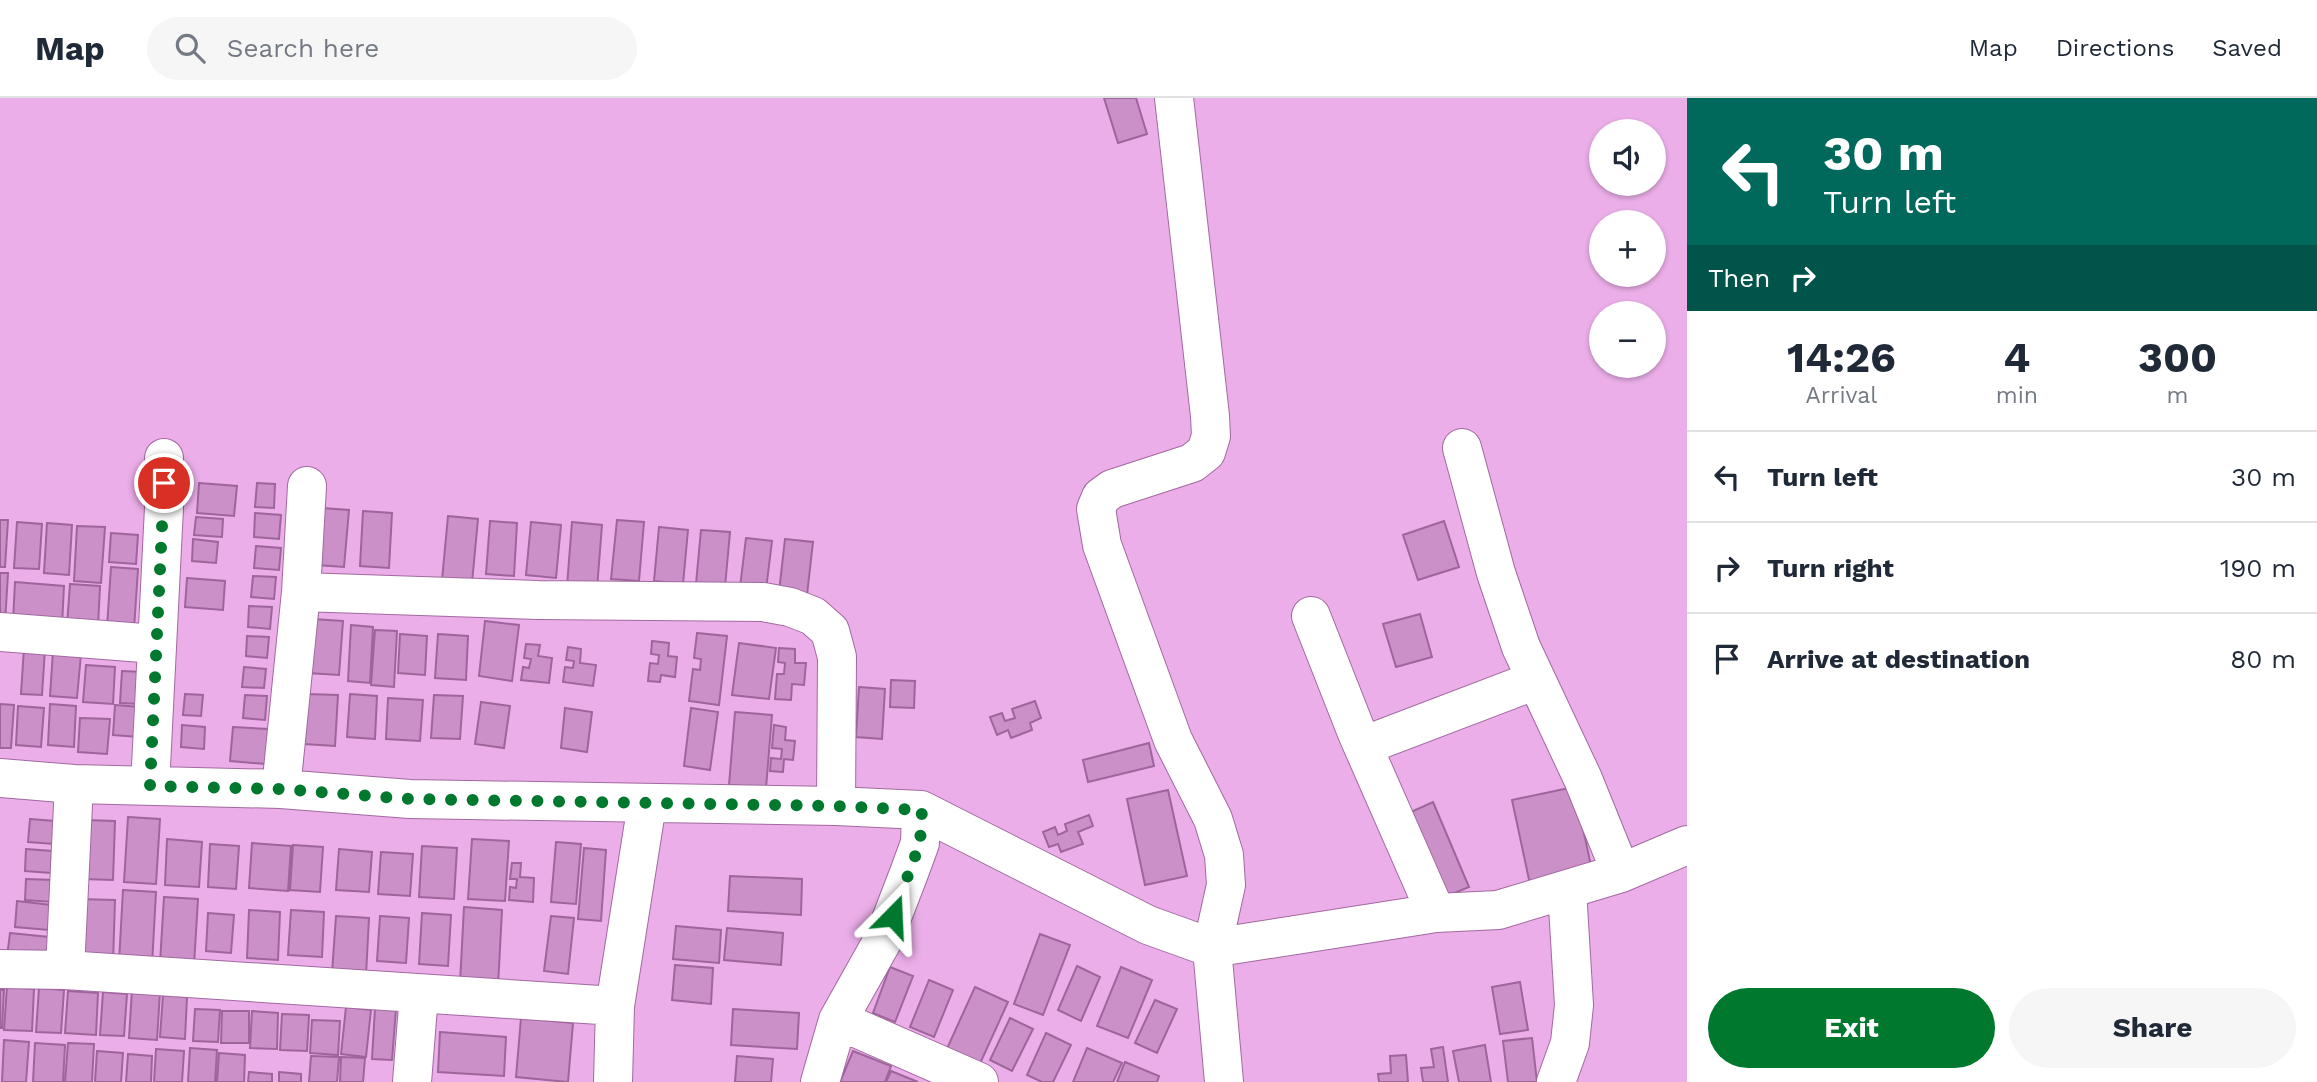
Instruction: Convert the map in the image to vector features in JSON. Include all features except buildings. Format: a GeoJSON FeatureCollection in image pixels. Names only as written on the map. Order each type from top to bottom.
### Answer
{"type":"FeatureCollection","features":[{"type":"Feature","properties":{"kind":"street"},"geometry":{"type":"LineString","coordinates":[[1174,98],[1211,436],[1206,452],[1192,463],[1112,489],[1101,497],[1096,509],[1102,545],[1173,740],[1213,819],[1224,855],[1226,885],[1212,948],[1224,1082]]}},
{"type":"Feature","properties":{"kind":"street"},"geometry":{"type":"LineString","coordinates":[[1462,448],[1496,573],[1521,647],[1583,779],[1621,873]]}},
{"type":"Feature","properties":{"kind":"street"},"geometry":{"type":"LineString","coordinates":[[150,786],[164,508],[164,458]]}},
{"type":"Feature","properties":{"kind":"street"},"geometry":{"type":"LineString","coordinates":[[281,789],[301,592],[307,486]]}},
{"type":"Feature","properties":{"kind":"street"},"geometry":{"type":"LineString","coordinates":[[301,592],[538,600],[763,602],[790,607],[813,616],[830,631],[837,657],[836,806]]}},
{"type":"Feature","properties":{"kind":"street"},"geometry":{"type":"LineString","coordinates":[[1311,616],[1363,746],[1436,913]]}},
{"type":"Feature","properties":{"kind":"street"},"geometry":{"type":"LineString","coordinates":[[0,632],[156,644]]}},
{"type":"Feature","properties":{"kind":"street"},"geometry":{"type":"LineString","coordinates":[[1363,746],[1536,680]]}},
{"type":"Feature","properties":{"kind":"street"},"geometry":{"type":"LineString","coordinates":[[0,778],[74,784],[281,789],[410,799],[836,806],[922,810],[1148,925],[1212,948],[1436,913],[1497,910],[1621,873],[1687,845]]}},
{"type":"Feature","properties":{"kind":"street"},"geometry":{"type":"LineString","coordinates":[[65,970],[74,784]]}},
{"type":"Feature","properties":{"kind":"street"},"geometry":{"type":"LineString","coordinates":[[612,1082],[615,1006],[647,804]]}},
{"type":"Feature","properties":{"kind":"street"},"geometry":{"type":"LineString","coordinates":[[820,1082],[838,1020],[889,925],[920,843],[922,810]]}},
{"type":"Feature","properties":{"kind":"street"},"geometry":{"type":"LineString","coordinates":[[1556,1082],[1570,1043],[1574,1005],[1567,890]]}},
{"type":"Feature","properties":{"kind":"street"},"geometry":{"type":"LineString","coordinates":[[0,969],[65,970],[615,1006]]}},
{"type":"Feature","properties":{"kind":"street"},"geometry":{"type":"LineString","coordinates":[[412,1082],[419,994]]}},
{"type":"Feature","properties":{"kind":"street"},"geometry":{"type":"LineString","coordinates":[[838,1020],[979,1082]]}},
{"type":"Feature","properties":{"kind":"route"},"geometry":{"type":"LineString","coordinates":[[164,483],[150,786],[281,789],[410,799],[836,806],[922,810],[920,843],[893,916]]}}]}
